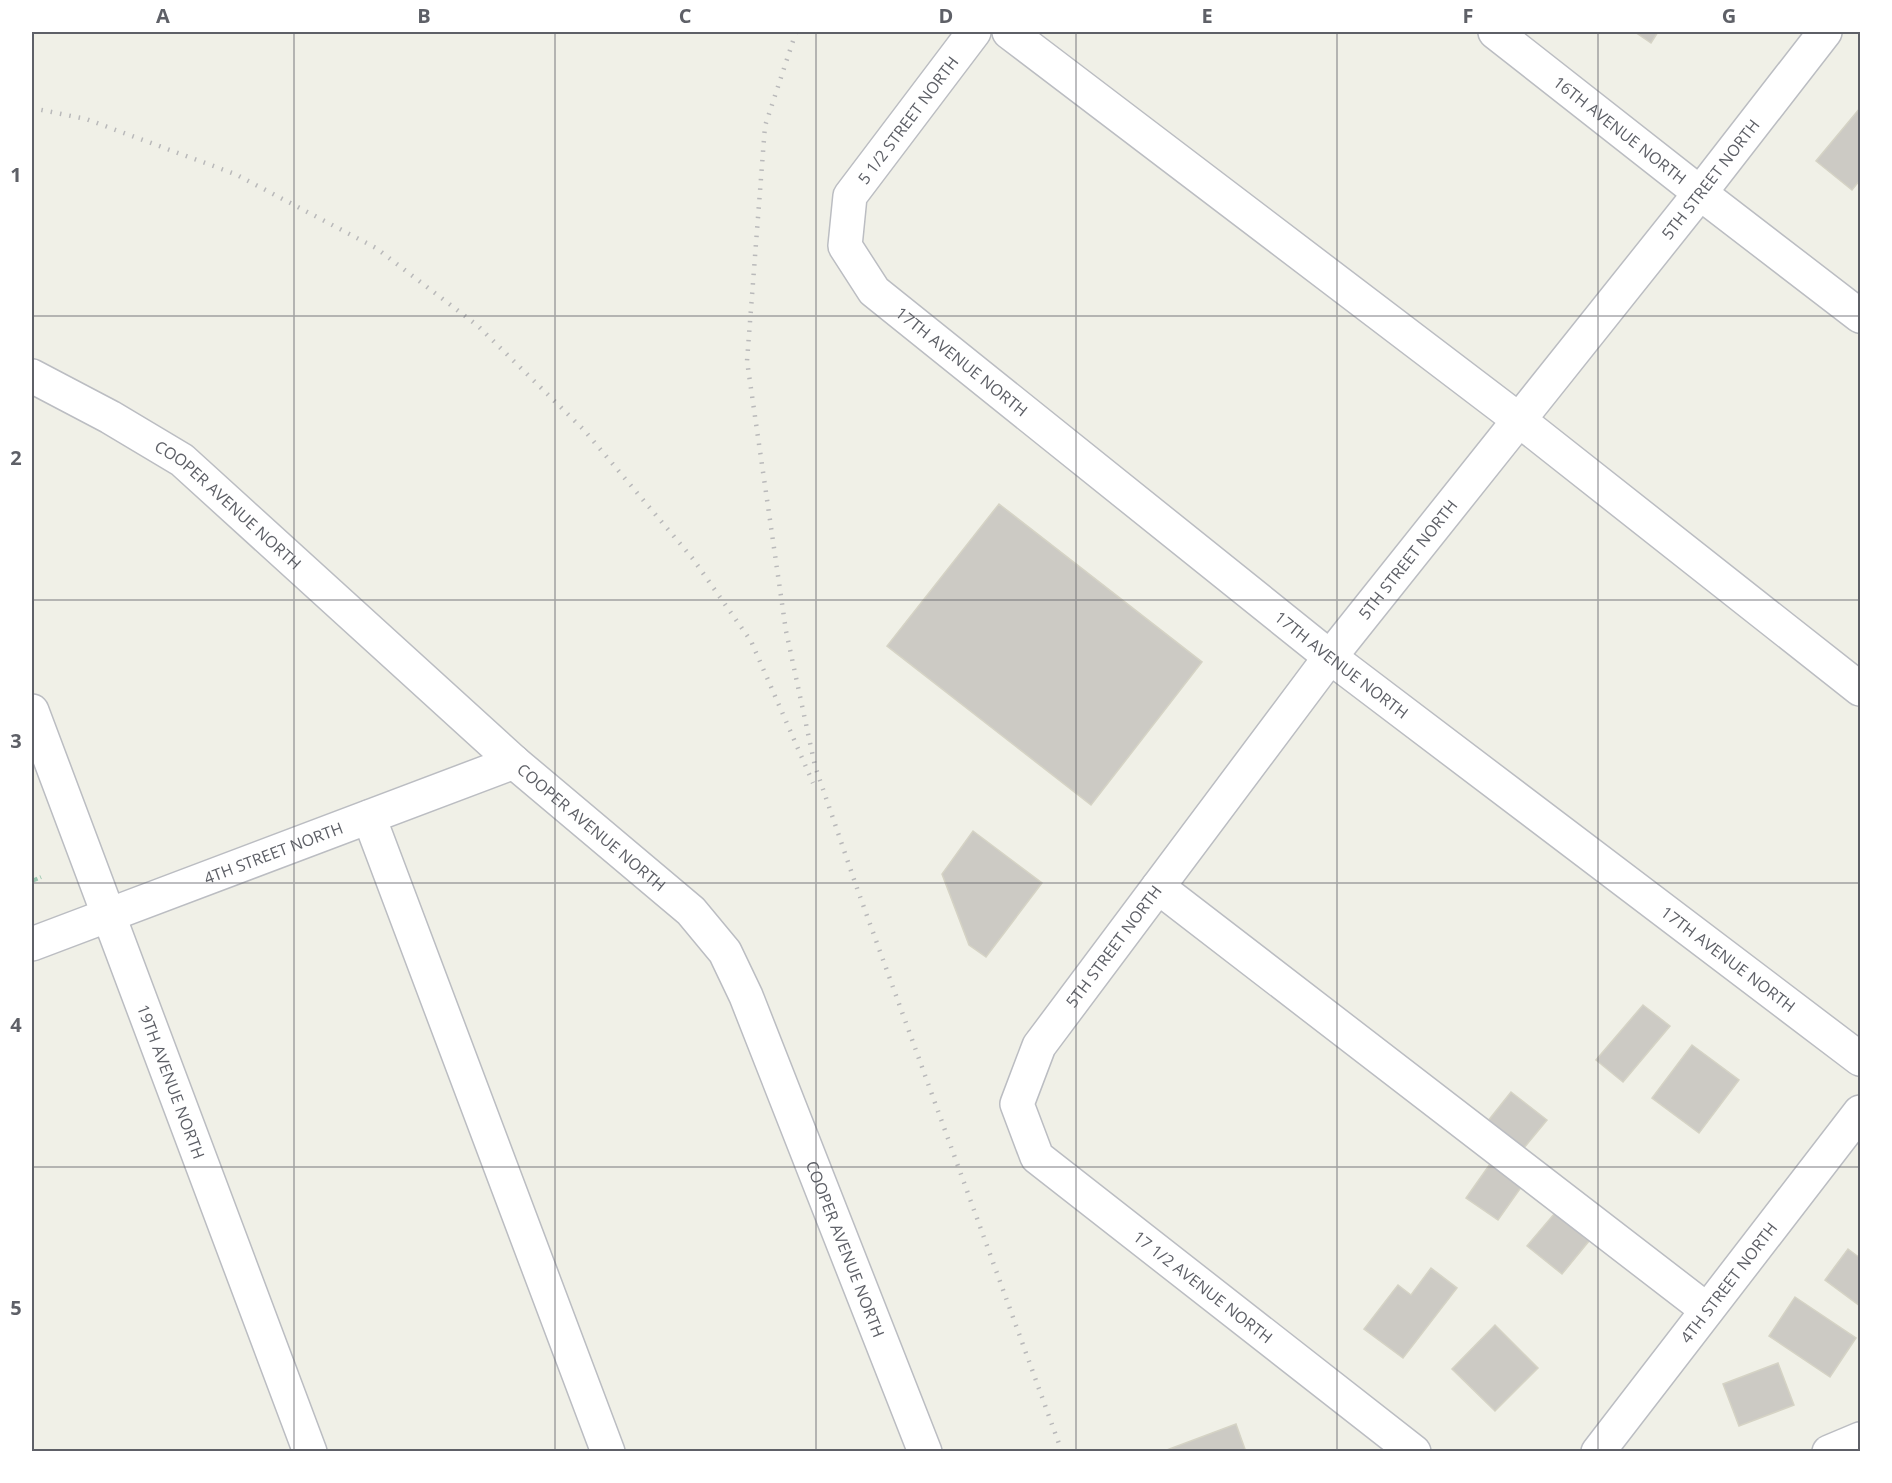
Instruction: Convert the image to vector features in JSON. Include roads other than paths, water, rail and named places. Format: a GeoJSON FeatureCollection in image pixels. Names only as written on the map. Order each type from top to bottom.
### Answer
{"type":"FeatureCollection","features":[{"type":"Feature","properties":{"kind":"street","name":"5 1/2 STREET NORTH"},"geometry":{"type":"LineString","coordinates":[[845,246],[850,196],[974,32]]}},
{"type":"Feature","properties":{"kind":"street"},"geometry":{"type":"LineString","coordinates":[[1008,32],[1519,420],[1860,689]]}},
{"type":"Feature","properties":{"kind":"street","name":"16TH AVENUE NORTH"},"geometry":{"type":"LineString","coordinates":[[1495,32],[1860,316]]}},
{"type":"Feature","properties":{"kind":"street","name":"5TH STREET NORTH"},"geometry":{"type":"LineString","coordinates":[[1017,1104],[1039,1046],[1330,657],[1700,193],[1825,32]]}},
{"type":"Feature","properties":{"kind":"street","name":"17TH AVENUE NORTH"},"geometry":{"type":"LineString","coordinates":[[845,246],[874,291],[1330,657],[1860,1059]]}},
{"type":"Feature","properties":{"kind":"street","name":"COOPER AVENUE NORTH"},"geometry":{"type":"LineString","coordinates":[[32,376],[110,417],[182,460],[514,762],[691,911],[725,952],[746,996],[925,1452]]}},
{"type":"Feature","properties":{"kind":"street","name":"19TH AVENUE NORTH"},"geometry":{"type":"LineString","coordinates":[[32,711],[310,1452]]}},
{"type":"Feature","properties":{"kind":"street","name":"4TH STREET NORTH"},"geometry":{"type":"LineString","coordinates":[[32,944],[514,762]]}},
{"type":"Feature","properties":{"kind":"street"},"geometry":{"type":"LineString","coordinates":[[369,817],[608,1452]]}},
{"type":"Feature","properties":{"kind":"street"},"geometry":{"type":"LineString","coordinates":[[1158,887],[1707,1310]]}},
{"type":"Feature","properties":{"kind":"street","name":"17 1/2 AVENUE NORTH"},"geometry":{"type":"LineString","coordinates":[[1017,1104],[1037,1157],[1414,1452]]}},
{"type":"Feature","properties":{"kind":"street","name":"4TH STREET NORTH"},"geometry":{"type":"LineString","coordinates":[[1598,1452],[1860,1112]]}},
{"type":"Feature","properties":{"kind":"street"},"geometry":{"type":"LineString","coordinates":[[1829,1452],[1860,1439]]}},
{"type":"Feature","properties":{"kind":"railway"},"geometry":{"type":"LineString","coordinates":[[796,32],[765,126],[747,361],[786,631],[815,766],[858,891],[1062,1452]]}},
{"type":"Feature","properties":{"kind":"railway"},"geometry":{"type":"LineString","coordinates":[[32,108],[86,119],[235,174],[376,248],[478,326],[584,430],[693,559],[751,641],[813,783]]}}]}
